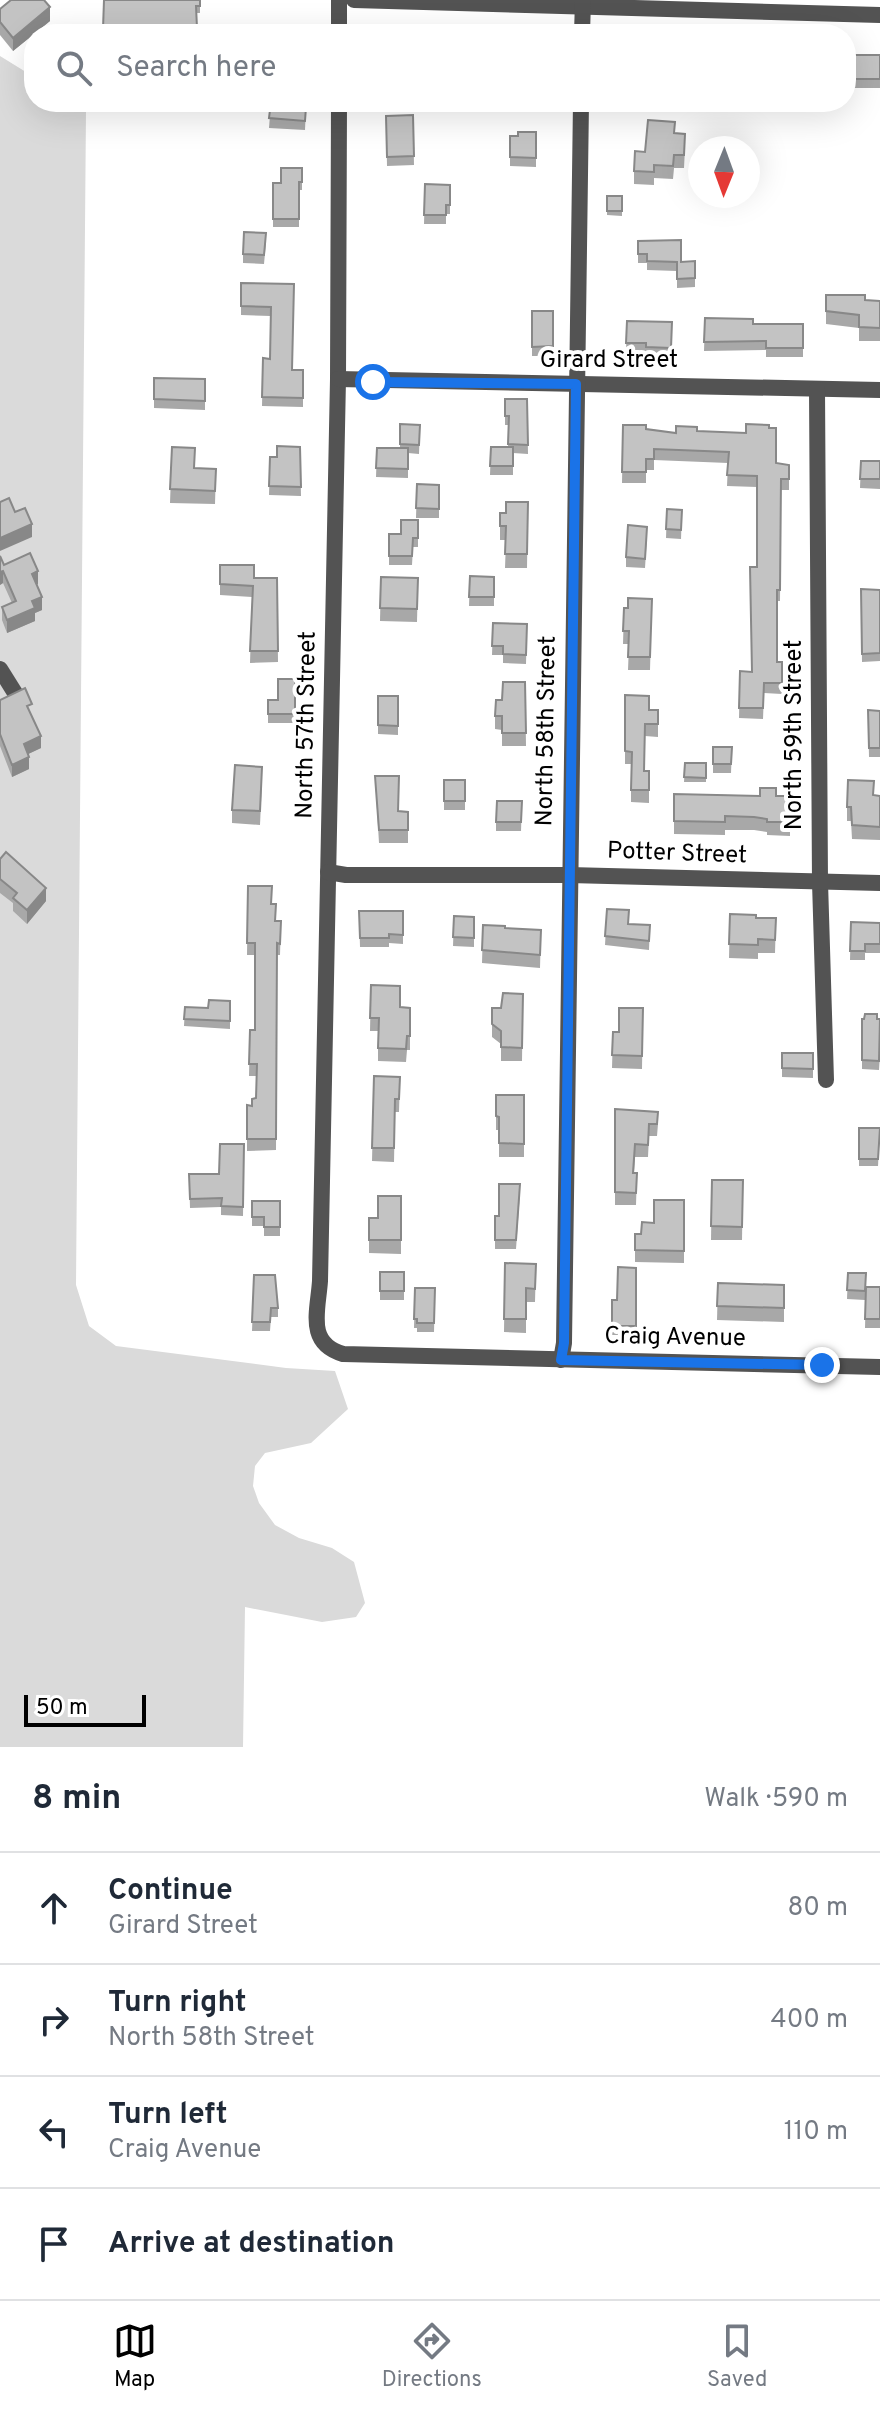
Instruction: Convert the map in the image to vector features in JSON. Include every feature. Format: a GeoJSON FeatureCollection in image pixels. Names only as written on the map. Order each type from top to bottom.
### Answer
{"type":"FeatureCollection","features":[{"type":"Feature","properties":{"kind":"street"},"geometry":{"type":"LineString","coordinates":[[339,0],[339,24]]}},
{"type":"Feature","properties":{"kind":"street"},"geometry":{"type":"LineString","coordinates":[[354,0],[583,3],[880,15]]}},
{"type":"Feature","properties":{"kind":"street"},"geometry":{"type":"LineString","coordinates":[[582,24],[583,3]]}},
{"type":"Feature","properties":{"kind":"street","name":"North 57th Street"},"geometry":{"type":"LineString","coordinates":[[326,1347],[316,1327],[320,1281],[338,379],[339,112]]}},
{"type":"Feature","properties":{"kind":"street","name":"North 58th Street"},"geometry":{"type":"LineString","coordinates":[[561,1360],[564,1343],[581,112]]}},
{"type":"Feature","properties":{"kind":"street","name":"Girard Street"},"geometry":{"type":"LineString","coordinates":[[338,379],[880,390]]}},
{"type":"Feature","properties":{"kind":"street","name":"North 59th Street"},"geometry":{"type":"LineString","coordinates":[[817,389],[820,882],[826,1080]]}},
{"type":"Feature","properties":{"kind":"street"},"geometry":{"type":"LineString","coordinates":[[0,669],[15,693]]}},
{"type":"Feature","properties":{"kind":"street","name":"Potter Street"},"geometry":{"type":"LineString","coordinates":[[328,872],[346,875],[569,875],[880,883]]}},
{"type":"Feature","properties":{"kind":"street","name":"Craig Avenue"},"geometry":{"type":"LineString","coordinates":[[326,1347],[343,1354],[880,1367]]}},
{"type":"Feature","properties":{"kind":"shaded area"},"geometry":{"type":"Polygon","coordinates":[[[0,56],[24,71],[24,112],[86,112],[76,1285],[89,1326],[116,1346],[286,1368],[335,1371],[348,1409],[311,1443],[265,1453],[255,1466],[253,1486],[259,1503],[275,1525],[299,1538],[332,1548],[354,1562],[365,1603],[356,1617],[322,1622],[245,1607],[243,1747],[0,1747],[0,56]]]}},
{"type":"Feature","properties":{"kind":"building"},"geometry":{"type":"Polygon","coordinates":[[[11,0],[44,0],[50,7],[30,24],[24,24],[24,29],[13,38],[0,22],[0,9],[11,0]]]}},
{"type":"Feature","properties":{"kind":"building"},"geometry":{"type":"Polygon","coordinates":[[[104,0],[200,0],[200,6],[196,6],[197,24],[103,24],[104,0]]]}},
{"type":"Feature","properties":{"kind":"building"},"geometry":{"type":"Polygon","coordinates":[[[856,55],[880,55],[880,79],[856,79],[856,55]]]}},
{"type":"Feature","properties":{"kind":"building"},"geometry":{"type":"Polygon","coordinates":[[[270,112],[306,112],[305,121],[269,118],[270,112]]]}},
{"type":"Feature","properties":{"kind":"building"},"geometry":{"type":"Polygon","coordinates":[[[413,115],[414,156],[387,157],[386,116],[413,115]]]}},
{"type":"Feature","properties":{"kind":"building"},"geometry":{"type":"Polygon","coordinates":[[[648,120],[675,122],[674,133],[685,134],[684,155],[674,155],[673,166],[654,165],[654,172],[634,171],[635,151],[645,152],[648,120]]]}},
{"type":"Feature","properties":{"kind":"building"},"geometry":{"type":"Polygon","coordinates":[[[518,132],[536,132],[536,158],[510,157],[510,136],[518,136],[518,132]]]}},
{"type":"Feature","properties":{"kind":"building"},"geometry":{"type":"Polygon","coordinates":[[[281,168],[302,168],[299,219],[273,219],[273,183],[281,183],[281,168]]]}},
{"type":"Feature","properties":{"kind":"building"},"geometry":{"type":"Polygon","coordinates":[[[425,184],[450,185],[450,205],[446,205],[446,215],[424,215],[425,184]]]}},
{"type":"Feature","properties":{"kind":"building"},"geometry":{"type":"Polygon","coordinates":[[[607,196],[622,196],[622,211],[607,211],[607,196]]]}},
{"type":"Feature","properties":{"kind":"building"},"geometry":{"type":"Polygon","coordinates":[[[244,232],[266,233],[264,255],[243,254],[244,232]]]}},
{"type":"Feature","properties":{"kind":"building"},"geometry":{"type":"Polygon","coordinates":[[[681,240],[681,262],[695,261],[695,278],[677,279],[677,262],[647,261],[647,254],[638,254],[638,241],[681,240]]]}},
{"type":"Feature","properties":{"kind":"building"},"geometry":{"type":"Polygon","coordinates":[[[241,283],[294,284],[292,370],[303,370],[303,398],[262,397],[263,358],[270,359],[271,307],[241,306],[241,283]]]}},
{"type":"Feature","properties":{"kind":"building"},"geometry":{"type":"Polygon","coordinates":[[[826,295],[865,295],[865,300],[880,301],[880,328],[859,327],[859,315],[826,311],[826,295]]]}},
{"type":"Feature","properties":{"kind":"building"},"geometry":{"type":"Polygon","coordinates":[[[532,311],[553,311],[553,346],[532,347],[532,311]]]}},
{"type":"Feature","properties":{"kind":"building"},"geometry":{"type":"Polygon","coordinates":[[[705,318],[753,319],[753,324],[803,324],[803,348],[766,348],[766,341],[704,342],[705,318]]]}},
{"type":"Feature","properties":{"kind":"building"},"geometry":{"type":"Polygon","coordinates":[[[627,321],[672,322],[671,348],[626,343],[627,321]]]}},
{"type":"Feature","properties":{"kind":"building"},"geometry":{"type":"Polygon","coordinates":[[[154,378],[205,379],[205,401],[154,399],[154,378]]]}},
{"type":"Feature","properties":{"kind":"building"},"geometry":{"type":"Polygon","coordinates":[[[505,399],[527,399],[528,445],[508,444],[509,416],[505,416],[505,399]]]}},
{"type":"Feature","properties":{"kind":"building"},"geometry":{"type":"Polygon","coordinates":[[[400,424],[420,425],[419,445],[400,444],[400,424]]]}},
{"type":"Feature","properties":{"kind":"building"},"geometry":{"type":"Polygon","coordinates":[[[746,424],[776,428],[776,463],[789,465],[789,479],[781,479],[780,590],[777,590],[777,662],[782,662],[782,683],[764,683],[763,708],[739,708],[740,671],[752,672],[750,567],[757,567],[757,476],[727,475],[729,452],[654,449],[654,459],[646,459],[646,472],[622,472],[623,425],[646,425],[646,429],[676,433],[676,426],[697,427],[697,431],[746,433],[746,424]]]}},
{"type":"Feature","properties":{"kind":"building"},"geometry":{"type":"Polygon","coordinates":[[[277,446],[300,447],[301,487],[269,486],[270,457],[277,457],[277,446]]]}},
{"type":"Feature","properties":{"kind":"building"},"geometry":{"type":"Polygon","coordinates":[[[172,447],[195,448],[194,468],[216,469],[215,491],[170,489],[172,447]]]}},
{"type":"Feature","properties":{"kind":"building"},"geometry":{"type":"Polygon","coordinates":[[[491,447],[513,447],[513,466],[490,466],[491,447]]]}},
{"type":"Feature","properties":{"kind":"building"},"geometry":{"type":"Polygon","coordinates":[[[377,448],[408,448],[408,469],[376,468],[377,448]]]}},
{"type":"Feature","properties":{"kind":"building"},"geometry":{"type":"Polygon","coordinates":[[[861,461],[880,461],[880,479],[860,479],[861,461]]]}},
{"type":"Feature","properties":{"kind":"building"},"geometry":{"type":"Polygon","coordinates":[[[417,484],[439,485],[439,509],[416,508],[417,484]]]}},
{"type":"Feature","properties":{"kind":"building"},"geometry":{"type":"Polygon","coordinates":[[[9,498],[15,512],[25,508],[32,524],[0,538],[0,502],[9,498]]]}},
{"type":"Feature","properties":{"kind":"building"},"geometry":{"type":"Polygon","coordinates":[[[506,502],[528,502],[527,554],[505,554],[506,526],[500,526],[500,513],[506,513],[506,502]]]}},
{"type":"Feature","properties":{"kind":"building"},"geometry":{"type":"Polygon","coordinates":[[[667,509],[682,510],[681,530],[666,529],[667,509]]]}},
{"type":"Feature","properties":{"kind":"building"},"geometry":{"type":"Polygon","coordinates":[[[401,520],[418,520],[418,538],[413,538],[412,556],[389,556],[389,534],[401,534],[401,520]]]}},
{"type":"Feature","properties":{"kind":"building"},"geometry":{"type":"Polygon","coordinates":[[[628,525],[647,527],[645,559],[626,557],[628,525]]]}},
{"type":"Feature","properties":{"kind":"building"},"geometry":{"type":"Polygon","coordinates":[[[30,553],[38,571],[32,574],[42,597],[32,601],[35,608],[7,620],[2,607],[16,601],[3,571],[0,572],[0,556],[4,565],[30,553]]]}},
{"type":"Feature","properties":{"kind":"building"},"geometry":{"type":"Polygon","coordinates":[[[220,565],[254,565],[254,578],[277,578],[278,651],[250,651],[253,586],[220,584],[220,565]]]}},
{"type":"Feature","properties":{"kind":"building"},"geometry":{"type":"Polygon","coordinates":[[[470,576],[494,577],[494,597],[469,597],[470,576]]]}},
{"type":"Feature","properties":{"kind":"building"},"geometry":{"type":"Polygon","coordinates":[[[381,577],[418,578],[417,609],[380,608],[381,577]]]}},
{"type":"Feature","properties":{"kind":"building"},"geometry":{"type":"Polygon","coordinates":[[[861,589],[880,590],[880,653],[862,654],[861,589]]]}},
{"type":"Feature","properties":{"kind":"building"},"geometry":{"type":"Polygon","coordinates":[[[628,598],[652,599],[650,657],[628,657],[629,631],[623,631],[624,608],[628,608],[628,598]]]}},
{"type":"Feature","properties":{"kind":"building"},"geometry":{"type":"Polygon","coordinates":[[[493,623],[527,624],[526,655],[503,654],[503,646],[492,646],[493,623]]]}},
{"type":"Feature","properties":{"kind":"building"},"geometry":{"type":"Polygon","coordinates":[[[278,679],[295,679],[295,714],[268,714],[268,700],[278,700],[278,679]]]}},
{"type":"Feature","properties":{"kind":"building"},"geometry":{"type":"Polygon","coordinates":[[[503,682],[525,682],[526,733],[502,733],[502,716],[495,716],[496,700],[502,700],[503,682]]]}},
{"type":"Feature","properties":{"kind":"building"},"geometry":{"type":"Polygon","coordinates":[[[25,688],[32,704],[27,706],[41,736],[24,744],[29,757],[12,765],[0,734],[0,700],[25,688]]]}},
{"type":"Feature","properties":{"kind":"building"},"geometry":{"type":"Polygon","coordinates":[[[625,695],[649,696],[649,710],[658,710],[658,724],[645,724],[644,771],[649,771],[649,790],[631,790],[632,752],[625,751],[625,695]]]}},
{"type":"Feature","properties":{"kind":"building"},"geometry":{"type":"Polygon","coordinates":[[[378,696],[398,696],[398,726],[378,725],[378,696]]]}},
{"type":"Feature","properties":{"kind":"building"},"geometry":{"type":"Polygon","coordinates":[[[868,710],[880,711],[880,748],[869,748],[868,710]]]}},
{"type":"Feature","properties":{"kind":"building"},"geometry":{"type":"Polygon","coordinates":[[[713,747],[732,747],[731,764],[713,764],[713,747]]]}},
{"type":"Feature","properties":{"kind":"building"},"geometry":{"type":"Polygon","coordinates":[[[685,763],[706,763],[706,778],[684,777],[685,763]]]}},
{"type":"Feature","properties":{"kind":"building"},"geometry":{"type":"Polygon","coordinates":[[[235,765],[262,767],[260,811],[232,810],[235,765]]]}},
{"type":"Feature","properties":{"kind":"building"},"geometry":{"type":"Polygon","coordinates":[[[375,776],[399,776],[398,811],[408,812],[408,830],[379,830],[375,776]]]}},
{"type":"Feature","properties":{"kind":"building"},"geometry":{"type":"Polygon","coordinates":[[[444,780],[465,780],[465,801],[444,801],[444,780]]]}},
{"type":"Feature","properties":{"kind":"building"},"geometry":{"type":"Polygon","coordinates":[[[848,780],[874,781],[873,795],[880,796],[880,827],[852,825],[851,807],[847,807],[848,780]]]}},
{"type":"Feature","properties":{"kind":"building"},"geometry":{"type":"Polygon","coordinates":[[[760,788],[776,788],[776,796],[790,796],[790,822],[725,816],[725,822],[674,821],[674,794],[760,796],[760,788]]]}},
{"type":"Feature","properties":{"kind":"building"},"geometry":{"type":"Polygon","coordinates":[[[497,801],[522,801],[521,822],[496,822],[497,801]]]}},
{"type":"Feature","properties":{"kind":"building"},"geometry":{"type":"Polygon","coordinates":[[[6,852],[46,888],[27,910],[13,898],[17,893],[0,879],[0,859],[6,852]]]}},
{"type":"Feature","properties":{"kind":"building"},"geometry":{"type":"Polygon","coordinates":[[[248,886],[272,886],[271,904],[276,904],[275,921],[281,921],[280,944],[277,943],[276,1139],[247,1139],[247,1105],[252,1106],[252,1099],[256,1098],[257,1064],[249,1064],[250,1030],[255,1030],[255,943],[247,943],[248,886]]]}},
{"type":"Feature","properties":{"kind":"building"},"geometry":{"type":"Polygon","coordinates":[[[607,909],[629,910],[628,924],[650,925],[649,941],[605,936],[607,909]]]}},
{"type":"Feature","properties":{"kind":"building"},"geometry":{"type":"Polygon","coordinates":[[[359,911],[403,911],[403,935],[360,938],[359,911]]]}},
{"type":"Feature","properties":{"kind":"building"},"geometry":{"type":"Polygon","coordinates":[[[730,914],[776,918],[775,940],[758,939],[758,945],[729,944],[730,914]]]}},
{"type":"Feature","properties":{"kind":"building"},"geometry":{"type":"Polygon","coordinates":[[[454,916],[474,917],[474,938],[453,937],[454,916]]]}},
{"type":"Feature","properties":{"kind":"building"},"geometry":{"type":"Polygon","coordinates":[[[851,922],[880,923],[880,944],[865,944],[865,951],[850,951],[851,922]]]}},
{"type":"Feature","properties":{"kind":"building"},"geometry":{"type":"Polygon","coordinates":[[[483,925],[541,930],[540,955],[482,950],[483,925]]]}},
{"type":"Feature","properties":{"kind":"building"},"geometry":{"type":"Polygon","coordinates":[[[371,985],[400,986],[400,1007],[410,1008],[410,1036],[407,1036],[406,1049],[378,1048],[379,1018],[370,1018],[371,985]]]}},
{"type":"Feature","properties":{"kind":"building"},"geometry":{"type":"Polygon","coordinates":[[[503,993],[523,994],[522,1048],[501,1047],[501,1031],[492,1024],[492,1008],[501,1008],[503,993]]]}},
{"type":"Feature","properties":{"kind":"building"},"geometry":{"type":"Polygon","coordinates":[[[209,1000],[230,1001],[230,1021],[184,1019],[185,1007],[208,1008],[209,1000]]]}},
{"type":"Feature","properties":{"kind":"building"},"geometry":{"type":"Polygon","coordinates":[[[619,1008],[643,1008],[642,1056],[612,1055],[613,1032],[619,1032],[619,1008]]]}},
{"type":"Feature","properties":{"kind":"building"},"geometry":{"type":"Polygon","coordinates":[[[865,1014],[877,1014],[877,1019],[880,1019],[879,1061],[862,1060],[862,1019],[865,1014]]]}},
{"type":"Feature","properties":{"kind":"building"},"geometry":{"type":"Polygon","coordinates":[[[782,1053],[813,1053],[813,1069],[782,1068],[782,1053]]]}},
{"type":"Feature","properties":{"kind":"building"},"geometry":{"type":"Polygon","coordinates":[[[374,1076],[400,1077],[399,1099],[395,1099],[394,1148],[372,1148],[374,1076]]]}},
{"type":"Feature","properties":{"kind":"building"},"geometry":{"type":"Polygon","coordinates":[[[496,1095],[524,1095],[524,1144],[499,1143],[496,1095]]]}},
{"type":"Feature","properties":{"kind":"building"},"geometry":{"type":"Polygon","coordinates":[[[615,1109],[658,1112],[657,1124],[649,1124],[648,1145],[635,1144],[633,1173],[637,1173],[636,1193],[615,1192],[615,1109]]]}},
{"type":"Feature","properties":{"kind":"building"},"geometry":{"type":"Polygon","coordinates":[[[859,1128],[880,1128],[878,1159],[859,1159],[859,1128]]]}},
{"type":"Feature","properties":{"kind":"building"},"geometry":{"type":"Polygon","coordinates":[[[220,1144],[244,1144],[243,1207],[221,1206],[222,1198],[190,1199],[189,1174],[219,1174],[220,1144]]]}},
{"type":"Feature","properties":{"kind":"building"},"geometry":{"type":"Polygon","coordinates":[[[712,1180],[743,1180],[742,1227],[711,1226],[712,1180]]]}},
{"type":"Feature","properties":{"kind":"building"},"geometry":{"type":"Polygon","coordinates":[[[499,1184],[520,1184],[516,1240],[495,1240],[499,1184]]]}},
{"type":"Feature","properties":{"kind":"building"},"geometry":{"type":"Polygon","coordinates":[[[378,1196],[401,1196],[401,1240],[369,1240],[369,1218],[378,1218],[378,1196]]]}},
{"type":"Feature","properties":{"kind":"building"},"geometry":{"type":"Polygon","coordinates":[[[654,1200],[684,1200],[684,1251],[635,1250],[635,1234],[641,1234],[642,1222],[654,1223],[654,1200]]]}},
{"type":"Feature","properties":{"kind":"building"},"geometry":{"type":"Polygon","coordinates":[[[252,1201],[280,1201],[280,1227],[264,1227],[264,1217],[252,1217],[252,1201]]]}},
{"type":"Feature","properties":{"kind":"building"},"geometry":{"type":"Polygon","coordinates":[[[505,1263],[536,1264],[535,1289],[526,1288],[526,1319],[504,1319],[505,1263]]]}},
{"type":"Feature","properties":{"kind":"building"},"geometry":{"type":"Polygon","coordinates":[[[618,1267],[636,1268],[636,1326],[612,1326],[612,1300],[617,1300],[618,1267]]]}},
{"type":"Feature","properties":{"kind":"building"},"geometry":{"type":"Polygon","coordinates":[[[380,1272],[404,1272],[404,1291],[380,1291],[380,1272]]]}},
{"type":"Feature","properties":{"kind":"building"},"geometry":{"type":"Polygon","coordinates":[[[848,1273],[866,1273],[865,1291],[847,1290],[848,1273]]]}},
{"type":"Feature","properties":{"kind":"building"},"geometry":{"type":"Polygon","coordinates":[[[254,1275],[275,1275],[278,1308],[271,1308],[270,1322],[252,1322],[254,1275]]]}},
{"type":"Feature","properties":{"kind":"building"},"geometry":{"type":"Polygon","coordinates":[[[718,1283],[784,1285],[784,1308],[717,1306],[718,1283]]]}},
{"type":"Feature","properties":{"kind":"building"},"geometry":{"type":"Polygon","coordinates":[[[866,1287],[880,1287],[880,1319],[865,1319],[866,1287]]]}},
{"type":"Feature","properties":{"kind":"building"},"geometry":{"type":"Polygon","coordinates":[[[415,1288],[435,1288],[434,1323],[417,1323],[414,1319],[415,1288]]]}},
{"type":"Feature","properties":{"kind":"route"},"geometry":{"type":"LineString","coordinates":[[373,382],[576,384],[564,1343],[561,1360],[822,1365]]}}]}
